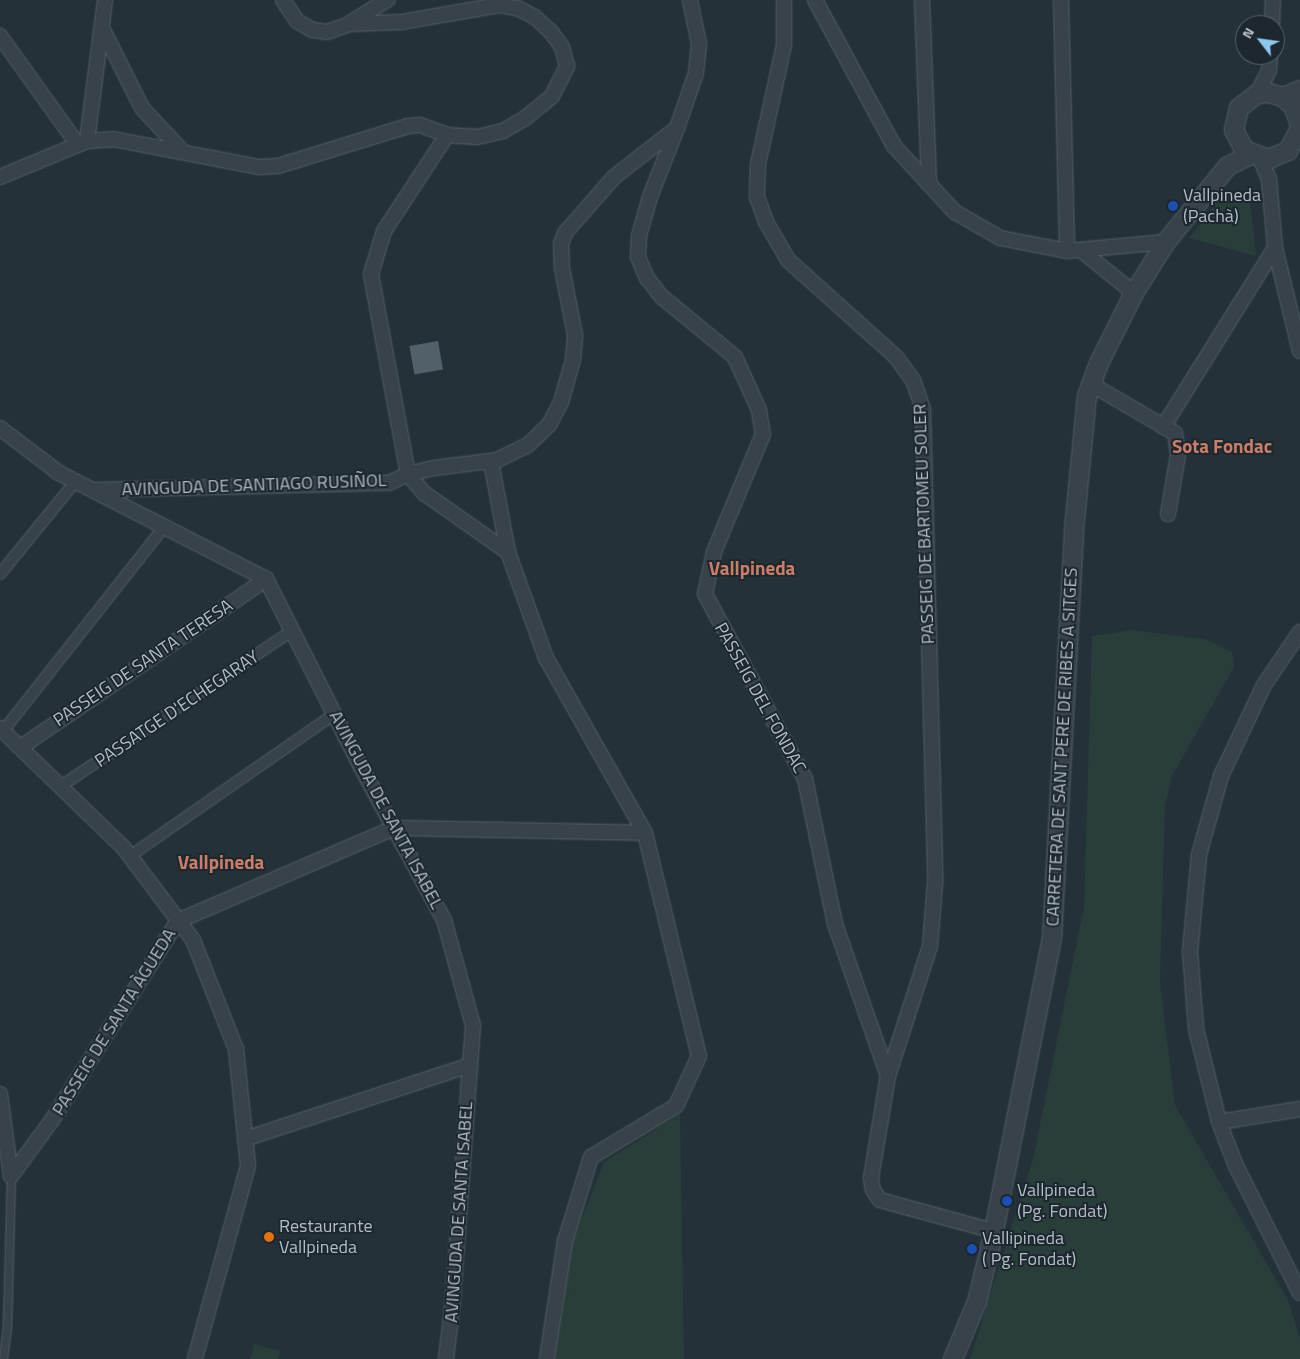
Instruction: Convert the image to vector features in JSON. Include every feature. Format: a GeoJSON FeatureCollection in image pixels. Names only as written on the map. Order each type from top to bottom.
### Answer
{"type":"FeatureCollection","features":[{"type":"Feature","properties":{"kind":"street"},"geometry":{"type":"LineString","coordinates":[[83,143],[105,0]]}},
{"type":"Feature","properties":{"kind":"street"},"geometry":{"type":"LineString","coordinates":[[283,0],[297,21],[312,30],[327,32],[350,24],[387,0]]}},
{"type":"Feature","properties":{"kind":"street","name":"PASSEIG DEL FONDAC"},"geometry":{"type":"LineString","coordinates":[[690,0],[700,44],[696,73],[650,197],[639,236],[638,257],[647,278],[662,297],[735,357],[759,410],[763,434],[714,552],[705,594],[805,779],[835,924],[888,1076],[871,1178],[873,1190],[880,1200],[994,1231]]}},
{"type":"Feature","properties":{"kind":"street","name":"PASSEIG DE BARTOMEU SOLER"},"geometry":{"type":"LineString","coordinates":[[784,0],[784,45],[758,164],[758,197],[766,222],[788,260],[896,356],[913,380],[923,409],[935,882],[930,946],[888,1076]]}},
{"type":"Feature","properties":{"kind":"street"},"geometry":{"type":"LineString","coordinates":[[815,0],[894,146],[955,212],[991,234],[1067,251],[1166,242]]}},
{"type":"Feature","properties":{"kind":"street"},"geometry":{"type":"LineString","coordinates":[[922,0],[929,184]]}},
{"type":"Feature","properties":{"kind":"street"},"geometry":{"type":"LineString","coordinates":[[1061,0],[1067,251]]}},
{"type":"Feature","properties":{"kind":"street"},"geometry":{"type":"LineString","coordinates":[[1272,15],[1273,0]]}},
{"type":"Feature","properties":{"kind":"street"},"geometry":{"type":"LineString","coordinates":[[0,177],[83,143],[122,140],[239,165],[278,166],[408,126],[420,125],[447,135],[477,138],[503,131],[524,119],[552,96],[567,66],[562,47],[551,32],[535,17],[517,8],[499,5],[402,22],[350,24]]}},
{"type":"Feature","properties":{"kind":"street"},"geometry":{"type":"LineString","coordinates":[[102,28],[142,108],[185,154]]}},
{"type":"Feature","properties":{"kind":"street"},"geometry":{"type":"LineString","coordinates":[[0,36],[83,143]]}},
{"type":"Feature","properties":{"kind":"street"},"geometry":{"type":"LineString","coordinates":[[1269,65],[1269,70],[1257,94],[1239,108],[1235,118],[1237,141],[1256,157],[1269,179],[1276,248],[1300,351]]}},
{"type":"Feature","properties":{"kind":"street"},"geometry":{"type":"LineString","coordinates":[[1269,70],[1291,96],[1300,126],[1295,142],[1279,156],[1269,179]]}},
{"type":"Feature","properties":{"kind":"street"},"geometry":{"type":"LineString","coordinates":[[1257,94],[1291,96]]}},
{"type":"Feature","properties":{"kind":"street"},"geometry":{"type":"LineString","coordinates":[[447,135],[384,231],[371,274],[408,474],[491,462],[513,454],[539,436],[549,425],[568,384],[575,335],[562,268],[561,244],[565,233],[614,177],[677,128]]}},
{"type":"Feature","properties":{"kind":"street","name":"CARRETERA DE SANT PERE DE RIBES A SITGES"},"geometry":{"type":"LineString","coordinates":[[953,1359],[977,1302],[994,1231],[1052,940],[1075,520],[1082,430],[1091,384],[1134,293],[1166,242],[1228,166],[1237,141]]}},
{"type":"Feature","properties":{"kind":"street"},"geometry":{"type":"LineString","coordinates":[[1256,157],[1279,156]]}},
{"type":"Feature","properties":{"kind":"street","name":"CARRETERA DE SANT PERE DE RIBES A SITGES"},"geometry":{"type":"LineString","coordinates":[[1228,166],[1256,157]]}},
{"type":"Feature","properties":{"kind":"street"},"geometry":{"type":"LineString","coordinates":[[1163,426],[1276,248]]}},
{"type":"Feature","properties":{"kind":"street"},"geometry":{"type":"LineString","coordinates":[[1082,251],[1134,293]]}},
{"type":"Feature","properties":{"kind":"street"},"geometry":{"type":"LineString","coordinates":[[1091,384],[1163,426],[1177,437],[1178,454],[1168,514]]}},
{"type":"Feature","properties":{"kind":"street"},"geometry":{"type":"LineString","coordinates":[[0,428],[23,448],[75,482],[266,579]]}},
{"type":"Feature","properties":{"kind":"street"},"geometry":{"type":"LineString","coordinates":[[491,462],[508,552],[546,658],[645,833],[699,1056],[676,1106],[591,1157],[565,1241],[547,1359]]}},
{"type":"Feature","properties":{"kind":"street","name":"AVINGUDA DE SANTIAGO RUSIÑOL"},"geometry":{"type":"LineString","coordinates":[[92,490],[389,483],[408,474],[424,493],[508,552]]}},
{"type":"Feature","properties":{"kind":"street"},"geometry":{"type":"LineString","coordinates":[[0,574],[75,482]]}},
{"type":"Feature","properties":{"kind":"street"},"geometry":{"type":"LineString","coordinates":[[164,527],[2,729],[62,786],[130,856],[193,940],[236,1049],[248,1166],[195,1359]]}},
{"type":"Feature","properties":{"kind":"street","name":"AVINGUDA DE SANTA ISABEL"},"geometry":{"type":"LineString","coordinates":[[266,579],[334,714],[444,920],[473,1025],[446,1359]]}},
{"type":"Feature","properties":{"kind":"street","name":"PASSEIG DE SANTA TERESA"},"geometry":{"type":"LineString","coordinates":[[21,747],[266,579]]}},
{"type":"Feature","properties":{"kind":"street","name":"PASSATGE D'ECHEGARAY"},"geometry":{"type":"LineString","coordinates":[[62,786],[292,630]]}},
{"type":"Feature","properties":{"kind":"street"},"geometry":{"type":"LineString","coordinates":[[1300,632],[1264,685],[1241,727],[1221,776],[1199,856],[1191,926],[1191,979],[1202,1061],[1219,1122],[1236,1166],[1300,1293]]}},
{"type":"Feature","properties":{"kind":"street"},"geometry":{"type":"LineString","coordinates":[[130,856],[334,714]]}},
{"type":"Feature","properties":{"kind":"street","name":"PASSEIG DE SANTA ÀGUEDA"},"geometry":{"type":"LineString","coordinates":[[11,1176],[52,1120],[178,921],[394,828],[645,833]]}},
{"type":"Feature","properties":{"kind":"street"},"geometry":{"type":"LineString","coordinates":[[245,1139],[470,1065]]}},
{"type":"Feature","properties":{"kind":"street"},"geometry":{"type":"LineString","coordinates":[[0,1094],[11,1176]]}},
{"type":"Feature","properties":{"kind":"street"},"geometry":{"type":"LineString","coordinates":[[1219,1122],[1300,1108]]}},
{"type":"Feature","properties":{"kind":"lane"},"geometry":{"type":"LineString","coordinates":[[3,1359],[7,1328],[11,1176]]}},
{"type":"Feature","properties":{"kind":"green space"},"geometry":{"type":"Polygon","coordinates":[[[1227,190],[1250,199],[1256,256],[1189,238],[1227,190]]]}},
{"type":"Feature","properties":{"kind":"green space"},"geometry":{"type":"Polygon","coordinates":[[[1132,630],[1208,640],[1232,652],[1234,667],[1172,776],[1165,806],[1160,982],[1175,1105],[1288,1300],[1300,1339],[1300,1359],[970,1359],[1033,1159],[1084,907],[1092,636],[1132,630]]]}},
{"type":"Feature","properties":{"kind":"green space"},"geometry":{"type":"Polygon","coordinates":[[[680,1114],[684,1359],[556,1359],[573,1241],[604,1162],[680,1114]]]}},
{"type":"Feature","properties":{"kind":"green space"},"geometry":{"type":"Polygon","coordinates":[[[254,1344],[281,1351],[278,1359],[250,1359],[254,1344]]]}},
{"type":"Feature","properties":{"kind":"building"},"geometry":{"type":"Polygon","coordinates":[[[438,341],[443,370],[414,375],[409,346],[438,341]]]}},
{"type":"Feature","properties":{"kind":"place","name":"Vallpineda (Pachà)"},"geometry":{"type":"Point","coordinates":[1173,206]}},
{"type":"Feature","properties":{"kind":"place","name":"Vallpineda (Pg. Fondat)"},"geometry":{"type":"Point","coordinates":[1007,1201]}},
{"type":"Feature","properties":{"kind":"place","name":"Restaurante Vallpineda"},"geometry":{"type":"Point","coordinates":[269,1237]}},
{"type":"Feature","properties":{"kind":"place","name":"Vallipineda ( Pg. Fondat)"},"geometry":{"type":"Point","coordinates":[972,1249]}},
{"type":"Feature","properties":{"kind":"district","name":"Sota Fondac"},"geometry":{"type":"Point","coordinates":[1222,446]}},
{"type":"Feature","properties":{"kind":"district","name":"Vallpineda"},"geometry":{"type":"Point","coordinates":[752,568]}},
{"type":"Feature","properties":{"kind":"district","name":"Vallpineda"},"geometry":{"type":"Point","coordinates":[221,862]}}]}
